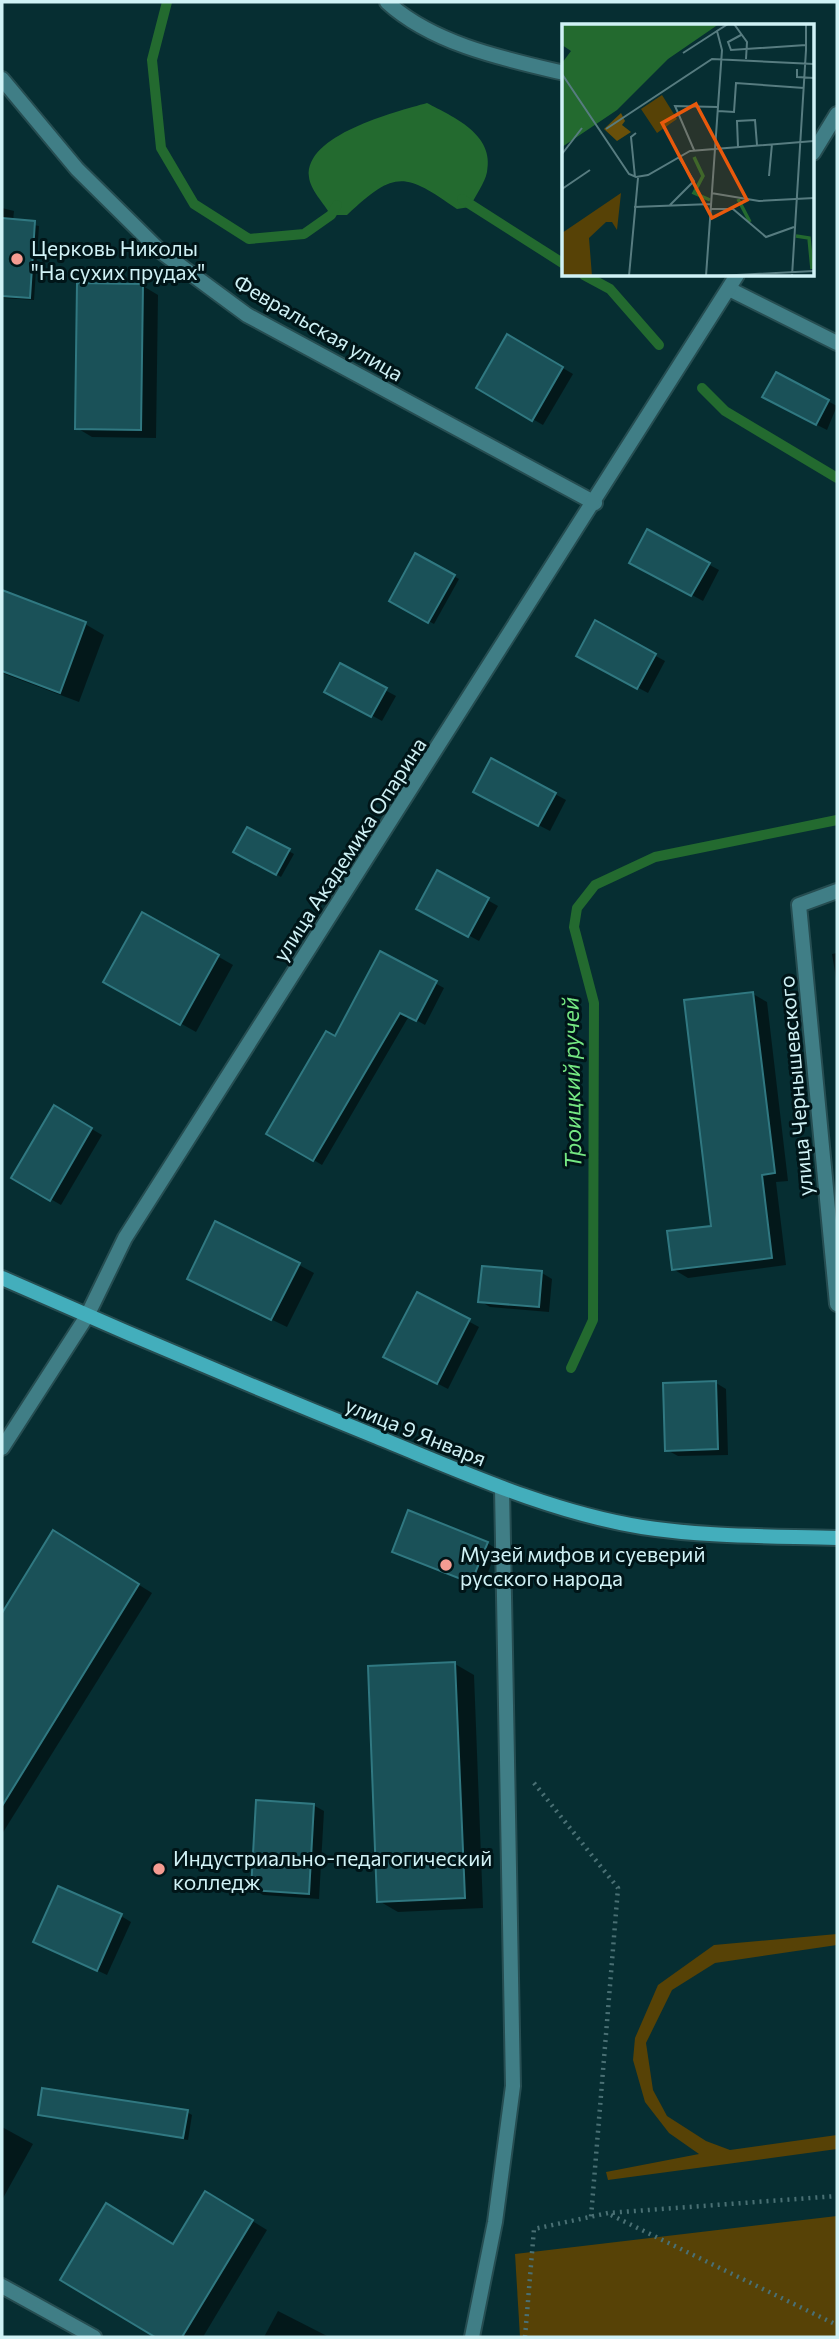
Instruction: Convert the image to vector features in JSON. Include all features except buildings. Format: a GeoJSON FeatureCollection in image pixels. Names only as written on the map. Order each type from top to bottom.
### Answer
{"type":"FeatureCollection","features":[{"type":"Feature","properties":{"kind":"main road","name":"улица 9 Января"},"geometry":{"type":"LineString","coordinates":[[2,1278],[164,1351],[502,1488],[579,1513],[642,1527],[705,1533],[837,1538]]}},
{"type":"Feature","properties":{"kind":"street"},"geometry":{"type":"LineString","coordinates":[[387,2],[401,15],[456,42],[514,61],[562,72]]}},
{"type":"Feature","properties":{"kind":"street","name":"Февральская улица"},"geometry":{"type":"LineString","coordinates":[[2,79],[77,169],[159,250],[247,315],[595,503]]}},
{"type":"Feature","properties":{"kind":"street"},"geometry":{"type":"LineString","coordinates":[[814,151],[837,114]]}},
{"type":"Feature","properties":{"kind":"street","name":"улица Академика Опарина"},"geometry":{"type":"LineString","coordinates":[[2,1448],[87,1316],[125,1238],[595,503],[736,276]]}},
{"type":"Feature","properties":{"kind":"street"},"geometry":{"type":"LineString","coordinates":[[729,289],[837,343]]}},
{"type":"Feature","properties":{"kind":"street","name":"улица Чернышевского"},"geometry":{"type":"LineString","coordinates":[[837,891],[799,905],[837,1304]]}},
{"type":"Feature","properties":{"kind":"street"},"geometry":{"type":"LineString","coordinates":[[472,2337],[495,2222],[513,2086],[502,1488]]}},
{"type":"Feature","properties":{"kind":"street"},"geometry":{"type":"LineString","coordinates":[[2,2287],[94,2337]]}},
{"type":"Feature","properties":{"kind":"path"},"geometry":{"type":"LineString","coordinates":[[507,1750],[618,1888],[592,2217]]}},
{"type":"Feature","properties":{"kind":"path"},"geometry":{"type":"LineString","coordinates":[[525,2337],[534,2229],[608,2213],[837,2196]]}},
{"type":"Feature","properties":{"kind":"path"},"geometry":{"type":"LineString","coordinates":[[608,2213],[837,2325]]}},
{"type":"Feature","properties":{"kind":"shaded area"},"geometry":{"type":"Polygon","coordinates":[[[427,103],[470,128],[485,147],[487,172],[470,207],[457,209],[424,188],[400,181],[377,190],[347,215],[331,215],[309,177],[311,162],[321,149],[336,138],[374,119],[427,103]]]}},
{"type":"Feature","properties":{"kind":"shaded area"},"geometry":{"type":"Polygon","coordinates":[[[837,1934],[837,1945],[715,1963],[672,1990],[646,2043],[653,2090],[667,2116],[706,2141],[730,2150],[837,2135],[837,2149],[608,2180],[606,2172],[699,2154],[669,2133],[645,2102],[633,2060],[635,2038],[658,1985],[714,1945],[837,1934]]]}},
{"type":"Feature","properties":{"kind":"shaded area"},"geometry":{"type":"Polygon","coordinates":[[[837,2216],[837,2337],[520,2337],[515,2254],[837,2216]]]}},
{"type":"Feature","properties":{"kind":"waterway","name":"Троицкий ручей"},"geometry":{"type":"LineString","coordinates":[[167,2],[152,60],[161,148],[194,204],[249,239],[304,234],[331,215],[337,205]]}},
{"type":"Feature","properties":{"kind":"waterway","name":"Троицкий ручей"},"geometry":{"type":"LineString","coordinates":[[462,199],[562,263]]}},
{"type":"Feature","properties":{"kind":"waterway","name":"Троицкий ручей"},"geometry":{"type":"LineString","coordinates":[[586,276],[610,289],[659,345]]}},
{"type":"Feature","properties":{"kind":"waterway","name":"Троицкий ручей"},"geometry":{"type":"LineString","coordinates":[[702,388],[725,411],[837,478]]}},
{"type":"Feature","properties":{"kind":"waterway","name":"Троицкий ручей"},"geometry":{"type":"LineString","coordinates":[[571,1368],[593,1320],[594,1003],[574,927],[577,908],[595,885],[655,857],[837,820]]}},
{"type":"Feature","properties":{"kind":"place","name":"Церковь Николы \"На сухих прудах\""},"geometry":{"type":"Point","coordinates":[17,259]}},
{"type":"Feature","properties":{"kind":"place","name":"Музей мифов и суеверий русского народа"},"geometry":{"type":"Point","coordinates":[446,1565]}},
{"type":"Feature","properties":{"kind":"place","name":"Индустриально-педагогический колледж"},"geometry":{"type":"Point","coordinates":[159,1869]}}]}
